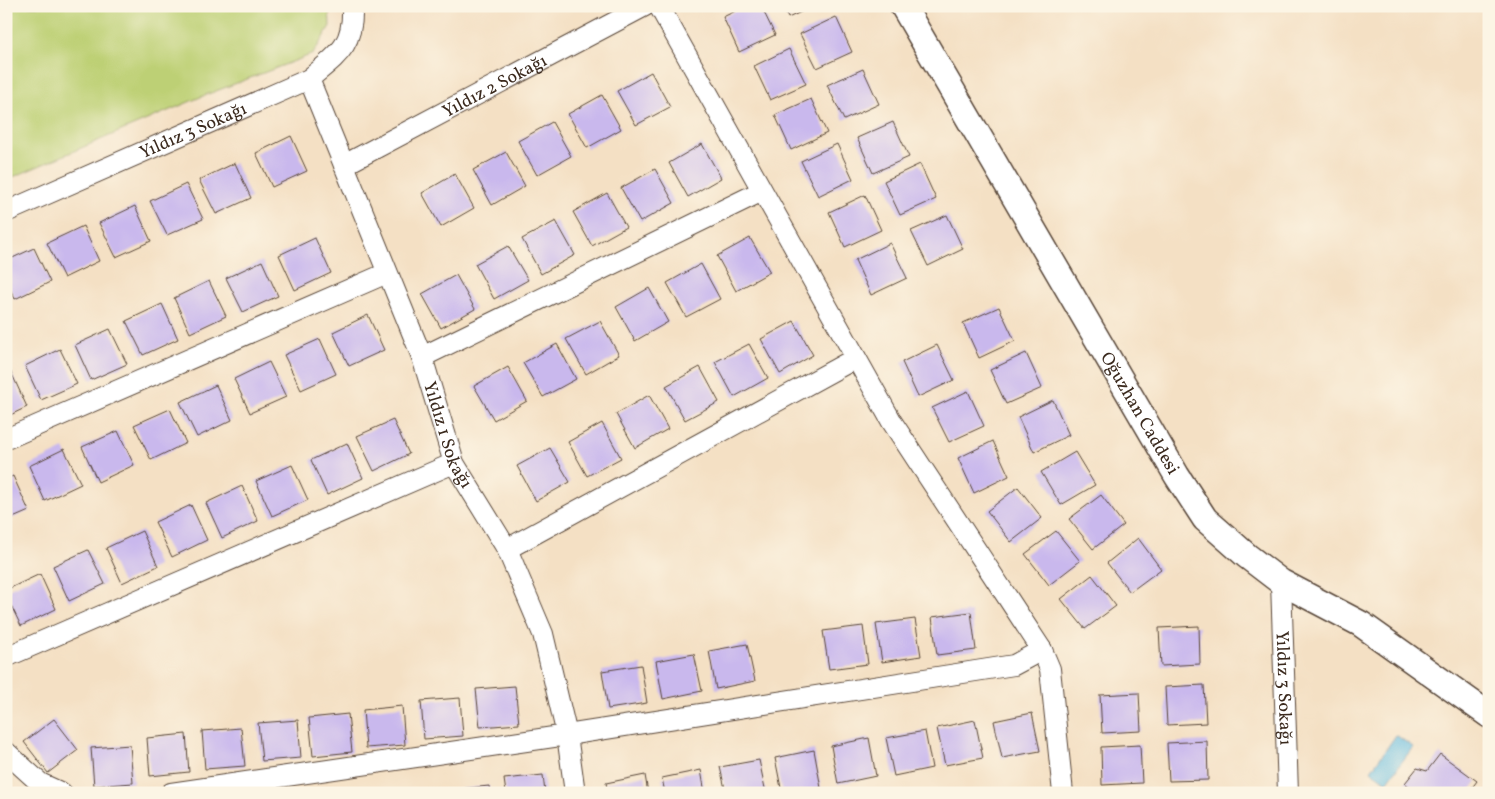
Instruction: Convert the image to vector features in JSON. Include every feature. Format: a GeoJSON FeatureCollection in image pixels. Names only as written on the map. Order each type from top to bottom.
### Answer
{"type":"FeatureCollection","features":[{"type":"Feature","properties":{"kind":"street","name":"Yıldız 2 Sokağı"},"geometry":{"type":"LineString","coordinates":[[344,165],[645,6]]}},
{"type":"Feature","properties":{"kind":"street"},"geometry":{"type":"LineString","coordinates":[[659,6],[892,422],[1042,650],[1050,669],[1063,793]]}},
{"type":"Feature","properties":{"kind":"street","name":"Oğuzhan Caddesi"},"geometry":{"type":"LineString","coordinates":[[903,6],[1177,476],[1205,519],[1247,556],[1281,582],[1360,624],[1489,715]]}},
{"type":"Feature","properties":{"kind":"street","name":"Yıldız 3 Sokağı"},"geometry":{"type":"LineString","coordinates":[[6,212],[309,79],[344,49],[353,13]]}},
{"type":"Feature","properties":{"kind":"street","name":"Yıldız 1 Sokağı"},"geometry":{"type":"LineString","coordinates":[[309,79],[422,357],[454,463],[507,549],[543,634],[567,735],[575,793]]}},
{"type":"Feature","properties":{"kind":"street"},"geometry":{"type":"LineString","coordinates":[[422,357],[762,191]]}},
{"type":"Feature","properties":{"kind":"street"},"geometry":{"type":"LineString","coordinates":[[6,439],[387,273]]}},
{"type":"Feature","properties":{"kind":"street"},"geometry":{"type":"LineString","coordinates":[[507,549],[856,358]]}},
{"type":"Feature","properties":{"kind":"street"},"geometry":{"type":"LineString","coordinates":[[6,657],[454,463]]}},
{"type":"Feature","properties":{"kind":"street","name":"Yıldız 3 Sokağı"},"geometry":{"type":"LineString","coordinates":[[1281,582],[1288,793]]}},
{"type":"Feature","properties":{"kind":"street"},"geometry":{"type":"LineString","coordinates":[[172,793],[567,735],[1014,665],[1042,650]]}},
{"type":"Feature","properties":{"kind":"street"},"geometry":{"type":"LineString","coordinates":[[6,752],[40,783],[62,793]]}},
{"type":"Feature","properties":{"kind":"green space"},"geometry":{"type":"Polygon","coordinates":[[[6,6],[329,6],[330,26],[313,54],[203,96],[6,180],[6,6]]]}},
{"type":"Feature","properties":{"kind":"water"},"geometry":{"type":"Polygon","coordinates":[[[1396,735],[1413,747],[1387,782],[1371,771],[1396,735]]]}},
{"type":"Feature","properties":{"kind":"building"},"geometry":{"type":"Polygon","coordinates":[[[746,6],[761,6],[775,35],[739,52],[723,17],[746,6]]]}},
{"type":"Feature","properties":{"kind":"building"},"geometry":{"type":"Polygon","coordinates":[[[782,6],[814,6],[788,18],[782,6]]]}},
{"type":"Feature","properties":{"kind":"building"},"geometry":{"type":"Polygon","coordinates":[[[836,17],[852,52],[817,68],[800,34],[836,17]]]}},
{"type":"Feature","properties":{"kind":"building"},"geometry":{"type":"Polygon","coordinates":[[[789,49],[806,84],[770,100],[754,66],[789,49]]]}},
{"type":"Feature","properties":{"kind":"building"},"geometry":{"type":"Polygon","coordinates":[[[863,69],[879,104],[844,120],[827,85],[863,69]]]}},
{"type":"Feature","properties":{"kind":"building"},"geometry":{"type":"Polygon","coordinates":[[[651,72],[670,107],[636,125],[617,91],[651,72]]]}},
{"type":"Feature","properties":{"kind":"building"},"geometry":{"type":"Polygon","coordinates":[[[602,95],[621,129],[587,148],[568,114],[602,95]]]}},
{"type":"Feature","properties":{"kind":"building"},"geometry":{"type":"Polygon","coordinates":[[[811,99],[827,133],[791,150],[775,115],[811,99]]]}},
{"type":"Feature","properties":{"kind":"building"},"geometry":{"type":"Polygon","coordinates":[[[552,122],[571,156],[537,175],[518,141],[552,122]]]}},
{"type":"Feature","properties":{"kind":"building"},"geometry":{"type":"Polygon","coordinates":[[[893,122],[909,157],[873,173],[857,138],[893,122]]]}},
{"type":"Feature","properties":{"kind":"building"},"geometry":{"type":"Polygon","coordinates":[[[291,136],[307,171],[272,187],[256,153],[291,136]]]}},
{"type":"Feature","properties":{"kind":"building"},"geometry":{"type":"Polygon","coordinates":[[[702,144],[721,178],[688,197],[669,163],[702,144]]]}},
{"type":"Feature","properties":{"kind":"building"},"geometry":{"type":"Polygon","coordinates":[[[837,144],[853,179],[818,196],[801,161],[837,144]]]}},
{"type":"Feature","properties":{"kind":"building"},"geometry":{"type":"Polygon","coordinates":[[[506,152],[525,186],[492,205],[473,170],[506,152]]]}},
{"type":"Feature","properties":{"kind":"building"},"geometry":{"type":"Polygon","coordinates":[[[235,163],[251,198],[216,214],[199,180],[235,163]]]}},
{"type":"Feature","properties":{"kind":"building"},"geometry":{"type":"Polygon","coordinates":[[[920,164],[936,199],[900,215],[884,181],[920,164]]]}},
{"type":"Feature","properties":{"kind":"building"},"geometry":{"type":"Polygon","coordinates":[[[655,169],[674,203],[640,222],[621,188],[655,169]]]}},
{"type":"Feature","properties":{"kind":"building"},"geometry":{"type":"Polygon","coordinates":[[[455,174],[474,208],[441,227],[422,193],[455,174]]]}},
{"type":"Feature","properties":{"kind":"building"},"geometry":{"type":"Polygon","coordinates":[[[186,184],[203,219],[167,235],[150,201],[186,184]]]}},
{"type":"Feature","properties":{"kind":"building"},"geometry":{"type":"Polygon","coordinates":[[[607,193],[626,227],[592,246],[573,212],[607,193]]]}},
{"type":"Feature","properties":{"kind":"building"},"geometry":{"type":"Polygon","coordinates":[[[865,195],[881,230],[845,247],[829,212],[865,195]]]}},
{"type":"Feature","properties":{"kind":"building"},"geometry":{"type":"Polygon","coordinates":[[[135,206],[151,241],[116,257],[99,223],[135,206]]]}},
{"type":"Feature","properties":{"kind":"building"},"geometry":{"type":"Polygon","coordinates":[[[947,215],[963,249],[928,266],[911,231],[947,215]]]}},
{"type":"Feature","properties":{"kind":"building"},"geometry":{"type":"Polygon","coordinates":[[[556,221],[575,255],[541,274],[522,239],[556,221]]]}},
{"type":"Feature","properties":{"kind":"building"},"geometry":{"type":"Polygon","coordinates":[[[83,226],[99,261],[64,278],[47,243],[83,226]]]}},
{"type":"Feature","properties":{"kind":"building"},"geometry":{"type":"Polygon","coordinates":[[[315,238],[331,273],[295,290],[279,255],[315,238]]]}},
{"type":"Feature","properties":{"kind":"building"},"geometry":{"type":"Polygon","coordinates":[[[750,238],[770,272],[736,291],[717,256],[750,238]]]}},
{"type":"Feature","properties":{"kind":"building"},"geometry":{"type":"Polygon","coordinates":[[[890,243],[907,278],[871,295],[855,260],[890,243]]]}},
{"type":"Feature","properties":{"kind":"building"},"geometry":{"type":"Polygon","coordinates":[[[508,246],[528,280],[494,299],[475,264],[508,246]]]}},
{"type":"Feature","properties":{"kind":"building"},"geometry":{"type":"Polygon","coordinates":[[[34,248],[50,282],[15,299],[6,281],[6,261],[34,248]]]}},
{"type":"Feature","properties":{"kind":"building"},"geometry":{"type":"Polygon","coordinates":[[[262,261],[278,296],[243,312],[226,278],[262,261]]]}},
{"type":"Feature","properties":{"kind":"building"},"geometry":{"type":"Polygon","coordinates":[[[701,264],[720,299],[686,317],[667,283],[701,264]]]}},
{"type":"Feature","properties":{"kind":"building"},"geometry":{"type":"Polygon","coordinates":[[[456,275],[475,309],[441,328],[422,294],[456,275]]]}},
{"type":"Feature","properties":{"kind":"building"},"geometry":{"type":"Polygon","coordinates":[[[209,281],[226,316],[190,333],[174,298],[209,281]]]}},
{"type":"Feature","properties":{"kind":"building"},"geometry":{"type":"Polygon","coordinates":[[[649,288],[668,322],[635,341],[616,307],[649,288]]]}},
{"type":"Feature","properties":{"kind":"building"},"geometry":{"type":"Polygon","coordinates":[[[162,304],[178,339],[143,355],[126,321],[162,304]]]}},
{"type":"Feature","properties":{"kind":"building"},"geometry":{"type":"Polygon","coordinates":[[[999,307],[1015,341],[979,358],[963,323],[999,307]]]}},
{"type":"Feature","properties":{"kind":"building"},"geometry":{"type":"Polygon","coordinates":[[[368,315],[384,350],[349,366],[333,332],[368,315]]]}},
{"type":"Feature","properties":{"kind":"building"},"geometry":{"type":"Polygon","coordinates":[[[600,321],[619,355],[586,374],[566,339],[600,321]]]}},
{"type":"Feature","properties":{"kind":"building"},"geometry":{"type":"Polygon","coordinates":[[[794,321],[813,355],[780,374],[761,339],[794,321]]]}},
{"type":"Feature","properties":{"kind":"building"},"geometry":{"type":"Polygon","coordinates":[[[110,329],[127,364],[91,380],[75,345],[110,329]]]}},
{"type":"Feature","properties":{"kind":"building"},"geometry":{"type":"Polygon","coordinates":[[[320,339],[336,374],[301,390],[284,355],[320,339]]]}},
{"type":"Feature","properties":{"kind":"building"},"geometry":{"type":"Polygon","coordinates":[[[557,344],[576,379],[543,397],[523,363],[557,344]]]}},
{"type":"Feature","properties":{"kind":"building"},"geometry":{"type":"Polygon","coordinates":[[[749,344],[768,378],[734,397],[715,362],[749,344]]]}},
{"type":"Feature","properties":{"kind":"building"},"geometry":{"type":"Polygon","coordinates":[[[937,345],[954,380],[918,397],[902,362],[937,345]]]}},
{"type":"Feature","properties":{"kind":"building"},"geometry":{"type":"Polygon","coordinates":[[[60,349],[77,384],[41,400],[25,366],[60,349]]]}},
{"type":"Feature","properties":{"kind":"building"},"geometry":{"type":"Polygon","coordinates":[[[1026,353],[1042,388],[1006,404],[990,370],[1026,353]]]}},
{"type":"Feature","properties":{"kind":"building"},"geometry":{"type":"Polygon","coordinates":[[[269,362],[286,397],[250,413],[234,379],[269,362]]]}},
{"type":"Feature","properties":{"kind":"building"},"geometry":{"type":"Polygon","coordinates":[[[508,367],[527,401],[494,420],[474,386],[508,367]]]}},
{"type":"Feature","properties":{"kind":"building"},"geometry":{"type":"Polygon","coordinates":[[[700,367],[719,402],[685,420],[666,386],[700,367]]]}},
{"type":"Feature","properties":{"kind":"building"},"geometry":{"type":"Polygon","coordinates":[[[11,372],[27,407],[6,417],[6,375],[11,372]]]}},
{"type":"Feature","properties":{"kind":"building"},"geometry":{"type":"Polygon","coordinates":[[[216,385],[232,420],[197,437],[180,402],[216,385]]]}},
{"type":"Feature","properties":{"kind":"building"},"geometry":{"type":"Polygon","coordinates":[[[968,391],[984,426],[949,442],[932,408],[968,391]]]}},
{"type":"Feature","properties":{"kind":"building"},"geometry":{"type":"Polygon","coordinates":[[[649,395],[668,429],[635,448],[616,414],[649,395]]]}},
{"type":"Feature","properties":{"kind":"building"},"geometry":{"type":"Polygon","coordinates":[[[1053,400],[1069,435],[1034,452],[1018,417],[1053,400]]]}},
{"type":"Feature","properties":{"kind":"building"},"geometry":{"type":"Polygon","coordinates":[[[170,409],[186,443],[151,460],[134,425],[170,409]]]}},
{"type":"Feature","properties":{"kind":"building"},"geometry":{"type":"Polygon","coordinates":[[[393,420],[409,454],[374,471],[357,436],[393,420]]]}},
{"type":"Feature","properties":{"kind":"building"},"geometry":{"type":"Polygon","coordinates":[[[602,423],[621,458],[587,476],[568,442],[602,423]]]}},
{"type":"Feature","properties":{"kind":"building"},"geometry":{"type":"Polygon","coordinates":[[[118,431],[134,465],[98,482],[82,447],[118,431]]]}},
{"type":"Feature","properties":{"kind":"building"},"geometry":{"type":"Polygon","coordinates":[[[993,441],[1009,476],[974,493],[958,458],[993,441]]]}},
{"type":"Feature","properties":{"kind":"building"},"geometry":{"type":"Polygon","coordinates":[[[347,443],[363,478],[327,495],[311,460],[347,443]]]}},
{"type":"Feature","properties":{"kind":"building"},"geometry":{"type":"Polygon","coordinates":[[[550,448],[570,482],[536,501],[517,466],[550,448]]]}},
{"type":"Feature","properties":{"kind":"building"},"geometry":{"type":"Polygon","coordinates":[[[64,449],[81,484],[45,501],[29,466],[64,449]]]}},
{"type":"Feature","properties":{"kind":"building"},"geometry":{"type":"Polygon","coordinates":[[[1075,452],[1095,485],[1061,505],[1041,472],[1075,452]]]}},
{"type":"Feature","properties":{"kind":"building"},"geometry":{"type":"Polygon","coordinates":[[[292,465],[308,500],[272,516],[256,481],[292,465]]]}},
{"type":"Feature","properties":{"kind":"building"},"geometry":{"type":"Polygon","coordinates":[[[13,476],[29,511],[6,521],[6,479],[13,476]]]}},
{"type":"Feature","properties":{"kind":"building"},"geometry":{"type":"Polygon","coordinates":[[[242,486],[258,521],[222,538],[206,503],[242,486]]]}},
{"type":"Feature","properties":{"kind":"building"},"geometry":{"type":"Polygon","coordinates":[[[1018,487],[1042,518],[1011,542],[987,511],[1018,487]]]}},
{"type":"Feature","properties":{"kind":"building"},"geometry":{"type":"Polygon","coordinates":[[[1101,495],[1124,525],[1093,549],[1069,519],[1101,495]]]}},
{"type":"Feature","properties":{"kind":"building"},"geometry":{"type":"Polygon","coordinates":[[[191,505],[207,540],[172,557],[155,522],[191,505]]]}},
{"type":"Feature","properties":{"kind":"building"},"geometry":{"type":"Polygon","coordinates":[[[142,531],[158,566],[122,583],[106,548],[142,531]]]}},
{"type":"Feature","properties":{"kind":"building"},"geometry":{"type":"Polygon","coordinates":[[[1056,531],[1080,561],[1049,585],[1025,554],[1056,531]]]}},
{"type":"Feature","properties":{"kind":"building"},"geometry":{"type":"Polygon","coordinates":[[[1138,538],[1161,569],[1130,592],[1107,563],[1138,538]]]}},
{"type":"Feature","properties":{"kind":"building"},"geometry":{"type":"Polygon","coordinates":[[[88,550],[105,584],[69,601],[53,566],[88,550]]]}},
{"type":"Feature","properties":{"kind":"building"},"geometry":{"type":"Polygon","coordinates":[[[40,574],[56,609],[21,626],[6,595],[6,590],[40,574]]]}},
{"type":"Feature","properties":{"kind":"building"},"geometry":{"type":"Polygon","coordinates":[[[1092,575],[1116,606],[1085,629],[1061,599],[1092,575]]]}},
{"type":"Feature","properties":{"kind":"building"},"geometry":{"type":"Polygon","coordinates":[[[971,612],[976,650],[937,655],[932,617],[971,612]]]}},
{"type":"Feature","properties":{"kind":"building"},"geometry":{"type":"Polygon","coordinates":[[[915,619],[921,656],[882,662],[876,624],[915,619]]]}},
{"type":"Feature","properties":{"kind":"building"},"geometry":{"type":"Polygon","coordinates":[[[863,626],[868,664],[829,669],[823,631],[863,626]]]}},
{"type":"Feature","properties":{"kind":"building"},"geometry":{"type":"Polygon","coordinates":[[[1199,626],[1200,664],[1161,666],[1159,628],[1199,626]]]}},
{"type":"Feature","properties":{"kind":"building"},"geometry":{"type":"Polygon","coordinates":[[[747,644],[755,681],[716,689],[709,651],[747,644]]]}},
{"type":"Feature","properties":{"kind":"building"},"geometry":{"type":"Polygon","coordinates":[[[694,654],[702,691],[663,699],[656,661],[694,654]]]}},
{"type":"Feature","properties":{"kind":"building"},"geometry":{"type":"Polygon","coordinates":[[[641,665],[647,703],[608,709],[602,671],[641,665]]]}},
{"type":"Feature","properties":{"kind":"building"},"geometry":{"type":"Polygon","coordinates":[[[1204,685],[1206,723],[1167,725],[1165,687],[1204,685]]]}},
{"type":"Feature","properties":{"kind":"building"},"geometry":{"type":"Polygon","coordinates":[[[515,686],[519,724],[480,727],[476,689],[515,686]]]}},
{"type":"Feature","properties":{"kind":"building"},"geometry":{"type":"Polygon","coordinates":[[[1139,693],[1141,731],[1102,733],[1100,695],[1139,693]]]}},
{"type":"Feature","properties":{"kind":"building"},"geometry":{"type":"Polygon","coordinates":[[[460,698],[463,736],[424,739],[421,701],[460,698]]]}},
{"type":"Feature","properties":{"kind":"building"},"geometry":{"type":"Polygon","coordinates":[[[402,706],[405,745],[366,748],[363,710],[402,706]]]}},
{"type":"Feature","properties":{"kind":"building"},"geometry":{"type":"Polygon","coordinates":[[[1032,713],[1040,751],[1002,758],[994,721],[1032,713]]]}},
{"type":"Feature","properties":{"kind":"building"},"geometry":{"type":"Polygon","coordinates":[[[348,714],[352,752],[313,756],[309,718],[348,714]]]}},
{"type":"Feature","properties":{"kind":"building"},"geometry":{"type":"Polygon","coordinates":[[[54,719],[78,750],[48,773],[24,742],[54,719]]]}},
{"type":"Feature","properties":{"kind":"building"},"geometry":{"type":"Polygon","coordinates":[[[298,720],[301,758],[262,761],[258,723],[298,720]]]}},
{"type":"Feature","properties":{"kind":"building"},"geometry":{"type":"Polygon","coordinates":[[[975,720],[983,758],[945,765],[937,728],[975,720]]]}},
{"type":"Feature","properties":{"kind":"building"},"geometry":{"type":"Polygon","coordinates":[[[241,728],[245,766],[205,769],[202,731],[241,728]]]}},
{"type":"Feature","properties":{"kind":"building"},"geometry":{"type":"Polygon","coordinates":[[[925,731],[932,768],[894,776],[886,738],[925,731]]]}},
{"type":"Feature","properties":{"kind":"building"},"geometry":{"type":"Polygon","coordinates":[[[186,734],[189,772],[150,776],[147,738],[186,734]]]}},
{"type":"Feature","properties":{"kind":"building"},"geometry":{"type":"Polygon","coordinates":[[[869,738],[876,776],[838,784],[831,746],[869,738]]]}},
{"type":"Feature","properties":{"kind":"building"},"geometry":{"type":"Polygon","coordinates":[[[1207,741],[1208,780],[1169,781],[1167,743],[1207,741]]]}},
{"type":"Feature","properties":{"kind":"building"},"geometry":{"type":"Polygon","coordinates":[[[130,745],[133,783],[94,786],[91,748],[130,745]]]}},
{"type":"Feature","properties":{"kind":"building"},"geometry":{"type":"Polygon","coordinates":[[[1140,745],[1142,783],[1102,785],[1101,747],[1140,745]]]}},
{"type":"Feature","properties":{"kind":"building"},"geometry":{"type":"Polygon","coordinates":[[[814,750],[821,788],[782,793],[775,758],[814,750]]]}},
{"type":"Feature","properties":{"kind":"building"},"geometry":{"type":"Polygon","coordinates":[[[1440,754],[1477,781],[1468,793],[1417,793],[1405,783],[1417,768],[1427,771],[1440,754]]]}},
{"type":"Feature","properties":{"kind":"building"},"geometry":{"type":"Polygon","coordinates":[[[759,760],[766,793],[726,793],[720,767],[759,760]]]}},
{"type":"Feature","properties":{"kind":"building"},"geometry":{"type":"Polygon","coordinates":[[[701,770],[705,793],[665,793],[662,778],[701,770]]]}},
{"type":"Feature","properties":{"kind":"building"},"geometry":{"type":"Polygon","coordinates":[[[543,775],[545,793],[506,793],[504,779],[543,775]]]}},
{"type":"Feature","properties":{"kind":"building"},"geometry":{"type":"Polygon","coordinates":[[[645,775],[648,793],[608,793],[606,783],[645,775]]]}},
{"type":"Feature","properties":{"kind":"building"},"geometry":{"type":"Polygon","coordinates":[[[489,786],[490,793],[450,793],[450,790],[489,786]]]}}]}
